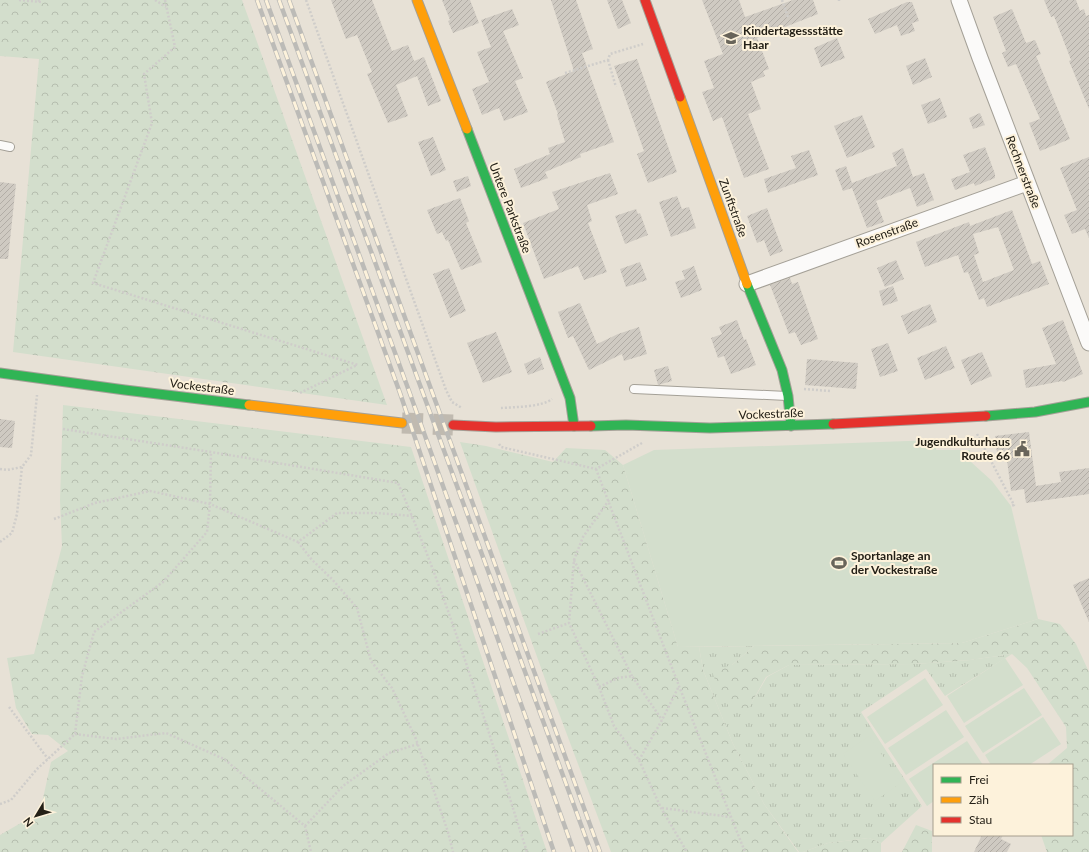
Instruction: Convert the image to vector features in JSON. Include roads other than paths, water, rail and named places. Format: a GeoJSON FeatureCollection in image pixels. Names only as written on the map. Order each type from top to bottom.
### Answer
{"type":"FeatureCollection","features":[{"type":"Feature","properties":{"kind":"main road","name":"Untere Parkstraße"},"geometry":{"type":"LineString","coordinates":[[417,0],[566,388],[574,414],[574,426]]}},
{"type":"Feature","properties":{"kind":"main road","name":"Zunftstraße"},"geometry":{"type":"LineString","coordinates":[[645,0],[747,284],[782,370],[788,392],[791,426]]}},
{"type":"Feature","properties":{"kind":"main road","name":"Vockestraße"},"geometry":{"type":"LineString","coordinates":[[0,373],[125,390],[402,423]]}},
{"type":"Feature","properties":{"kind":"main road","name":"Vockestraße"},"geometry":{"type":"LineString","coordinates":[[453,425],[496,427],[626,425],[710,428],[791,426],[1035,412],[1089,402]]}},
{"type":"Feature","properties":{"kind":"street","name":"Rechnerstraße"},"geometry":{"type":"LineString","coordinates":[[959,0],[1027,183],[1089,343]]}},
{"type":"Feature","properties":{"kind":"street","name":"Rosenstraße"},"geometry":{"type":"LineString","coordinates":[[747,284],[1027,183]]}},
{"type":"Feature","properties":{"kind":"lane"},"geometry":{"type":"LineString","coordinates":[[0,146],[10,147]]}},
{"type":"Feature","properties":{"kind":"lane"},"geometry":{"type":"LineString","coordinates":[[634,389],[788,392]]}},
{"type":"Feature","properties":{"kind":"tunnel"},"geometry":{"type":"LineString","coordinates":[[402,423],[453,425]]}},
{"type":"Feature","properties":{"kind":"railway"},"geometry":{"type":"LineString","coordinates":[[257,0],[400,393],[554,852]]}},
{"type":"Feature","properties":{"kind":"railway"},"geometry":{"type":"LineString","coordinates":[[266,0],[409,391],[574,852]]}},
{"type":"Feature","properties":{"kind":"railway"},"geometry":{"type":"LineString","coordinates":[[279,0],[591,852]]}},
{"type":"Feature","properties":{"kind":"railway"},"geometry":{"type":"LineString","coordinates":[[289,0],[600,852]]}},
{"type":"Feature","properties":{"kind":"place","name":"Kindertagessstätte Haar"},"geometry":{"type":"Point","coordinates":[731,38]}},
{"type":"Feature","properties":{"kind":"place","name":"Jugendkulturhaus Route 66"},"geometry":{"type":"Point","coordinates":[1022,449]}},
{"type":"Feature","properties":{"kind":"place","name":"Sportanlage an der Vockestraße"},"geometry":{"type":"Point","coordinates":[839,563]}}]}
